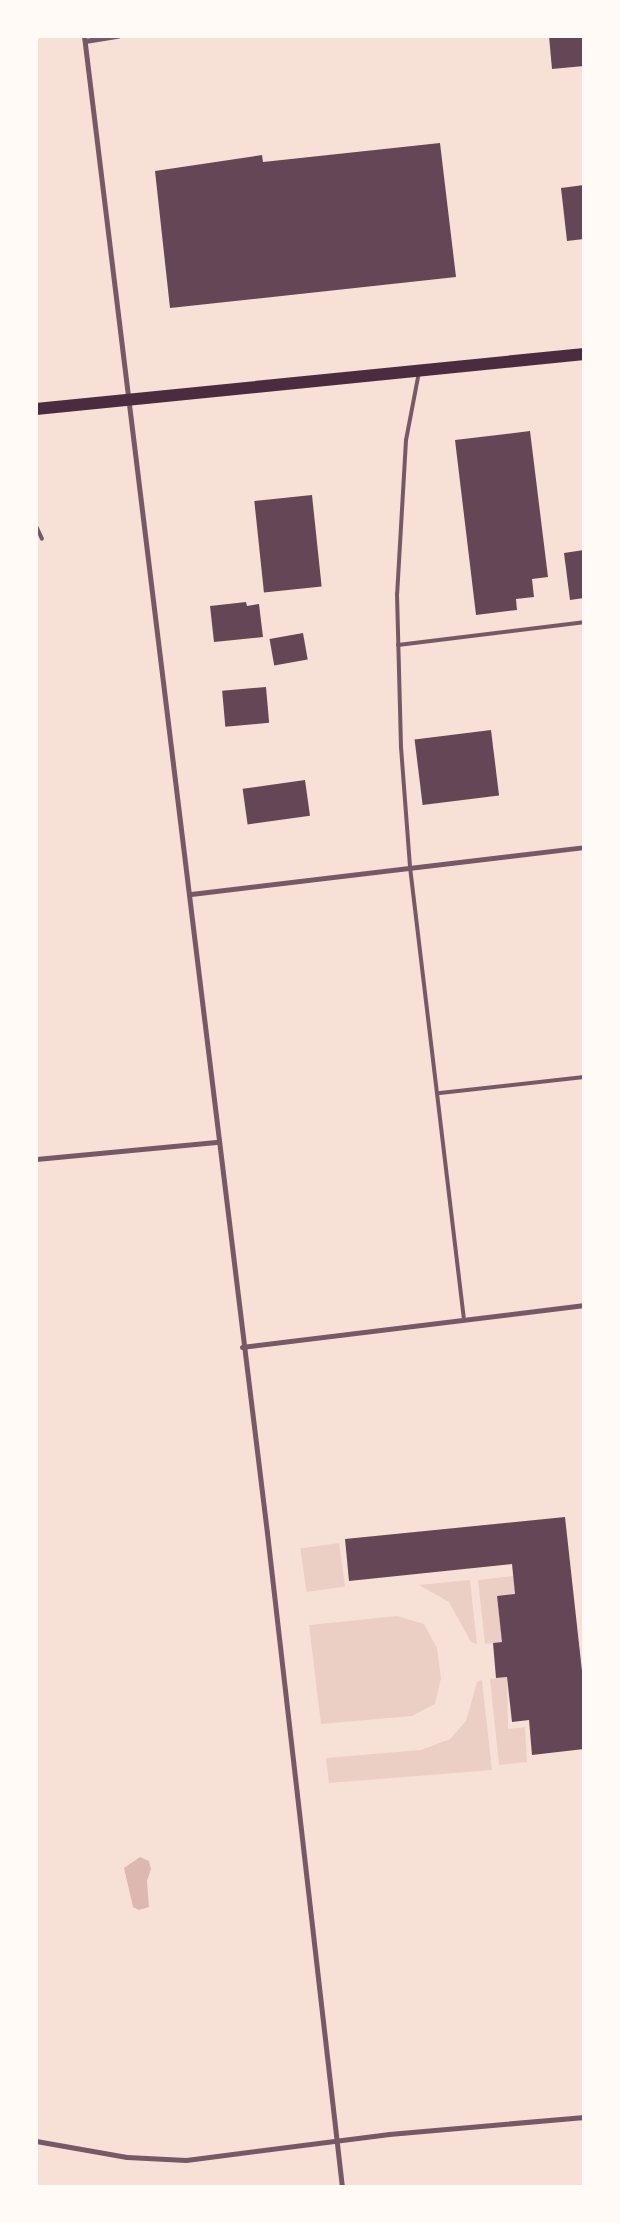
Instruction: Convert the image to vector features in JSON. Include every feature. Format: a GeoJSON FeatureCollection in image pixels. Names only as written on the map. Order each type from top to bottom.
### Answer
{"type":"FeatureCollection","features":[{"type":"Feature","properties":{"kind":"main road"},"geometry":{"type":"LineString","coordinates":[[36,409],[128,396],[419,372],[584,354]]}},
{"type":"Feature","properties":{"kind":"street"},"geometry":{"type":"LineString","coordinates":[[118,36],[84,39],[191,894],[216,1142],[342,2187]]}},
{"type":"Feature","properties":{"kind":"street"},"geometry":{"type":"LineString","coordinates":[[191,894],[584,847]]}},
{"type":"Feature","properties":{"kind":"street"},"geometry":{"type":"LineString","coordinates":[[36,1159],[216,1142]]}},
{"type":"Feature","properties":{"kind":"street"},"geometry":{"type":"LineString","coordinates":[[242,1347],[464,1317],[584,1305]]}},
{"type":"Feature","properties":{"kind":"street"},"geometry":{"type":"LineString","coordinates":[[36,2141],[127,2157],[186,2160],[337,2142],[584,2117]]}},
{"type":"Feature","properties":{"kind":"lane"},"geometry":{"type":"LineString","coordinates":[[419,372],[406,440],[398,645],[410,867],[440,1093],[464,1317]]}},
{"type":"Feature","properties":{"kind":"lane"},"geometry":{"type":"LineString","coordinates":[[36,526],[42,540]]}},
{"type":"Feature","properties":{"kind":"lane"},"geometry":{"type":"LineString","coordinates":[[398,645],[584,622]]}},
{"type":"Feature","properties":{"kind":"lane"},"geometry":{"type":"LineString","coordinates":[[440,1093],[584,1077]]}},
{"type":"Feature","properties":{"kind":"shaded area"},"geometry":{"type":"Polygon","coordinates":[[[339,1543],[345,1587],[307,1592],[300,1548],[339,1543]]]}},
{"type":"Feature","properties":{"kind":"shaded area"},"geometry":{"type":"Polygon","coordinates":[[[513,1576],[515,1594],[502,1642],[485,1644],[478,1580],[513,1576]]]}},
{"type":"Feature","properties":{"kind":"shaded area"},"geometry":{"type":"Polygon","coordinates":[[[470,1580],[477,1644],[471,1642],[449,1602],[419,1585],[470,1580]]]}},
{"type":"Feature","properties":{"kind":"shaded area"},"geometry":{"type":"Polygon","coordinates":[[[397,1616],[424,1624],[437,1648],[441,1678],[435,1704],[412,1716],[321,1724],[309,1625],[397,1616]]]}},
{"type":"Feature","properties":{"kind":"shaded area"},"geometry":{"type":"Polygon","coordinates":[[[507,1677],[508,1729],[525,1727],[527,1762],[499,1765],[490,1679],[507,1677]]]}},
{"type":"Feature","properties":{"kind":"shaded area"},"geometry":{"type":"Polygon","coordinates":[[[482,1680],[492,1770],[329,1783],[326,1758],[421,1750],[450,1739],[466,1721],[477,1682],[482,1680]]]}},
{"type":"Feature","properties":{"kind":"shaded area"},"geometry":{"type":"Polygon","coordinates":[[[140,1857],[149,1861],[151,1869],[147,1881],[149,1907],[139,1910],[133,1907],[124,1868],[140,1857]]]}},
{"type":"Feature","properties":{"kind":"building"},"geometry":{"type":"Polygon","coordinates":[[[549,36],[584,36],[584,66],[552,69],[549,36]]]}},
{"type":"Feature","properties":{"kind":"building"},"geometry":{"type":"Polygon","coordinates":[[[440,143],[456,277],[170,308],[155,171],[262,155],[263,162],[440,143]]]}},
{"type":"Feature","properties":{"kind":"building"},"geometry":{"type":"Polygon","coordinates":[[[584,185],[584,239],[567,241],[561,188],[584,185]]]}},
{"type":"Feature","properties":{"kind":"building"},"geometry":{"type":"Polygon","coordinates":[[[530,431],[548,577],[532,579],[534,597],[516,599],[517,610],[476,615],[455,440],[530,431]]]}},
{"type":"Feature","properties":{"kind":"building"},"geometry":{"type":"Polygon","coordinates":[[[312,495],[322,586],[264,593],[254,501],[312,495]]]}},
{"type":"Feature","properties":{"kind":"building"},"geometry":{"type":"Polygon","coordinates":[[[584,550],[584,598],[570,600],[564,553],[584,550]]]}},
{"type":"Feature","properties":{"kind":"building"},"geometry":{"type":"Polygon","coordinates":[[[246,602],[247,606],[259,604],[263,637],[214,642],[210,606],[246,602]]]}},
{"type":"Feature","properties":{"kind":"building"},"geometry":{"type":"Polygon","coordinates":[[[303,633],[308,660],[274,665],[270,639],[303,633]]]}},
{"type":"Feature","properties":{"kind":"building"},"geometry":{"type":"Polygon","coordinates":[[[266,687],[269,723],[225,727],[222,691],[266,687]]]}},
{"type":"Feature","properties":{"kind":"building"},"geometry":{"type":"Polygon","coordinates":[[[491,730],[499,796],[423,805],[415,739],[491,730]]]}},
{"type":"Feature","properties":{"kind":"building"},"geometry":{"type":"Polygon","coordinates":[[[305,780],[310,816],[248,824],[243,789],[305,780]]]}},
{"type":"Feature","properties":{"kind":"building"},"geometry":{"type":"Polygon","coordinates":[[[565,1517],[584,1689],[584,1749],[532,1755],[529,1720],[512,1722],[507,1677],[496,1678],[493,1643],[502,1642],[497,1596],[515,1594],[512,1564],[349,1581],[345,1539],[565,1517]]]}}]}
